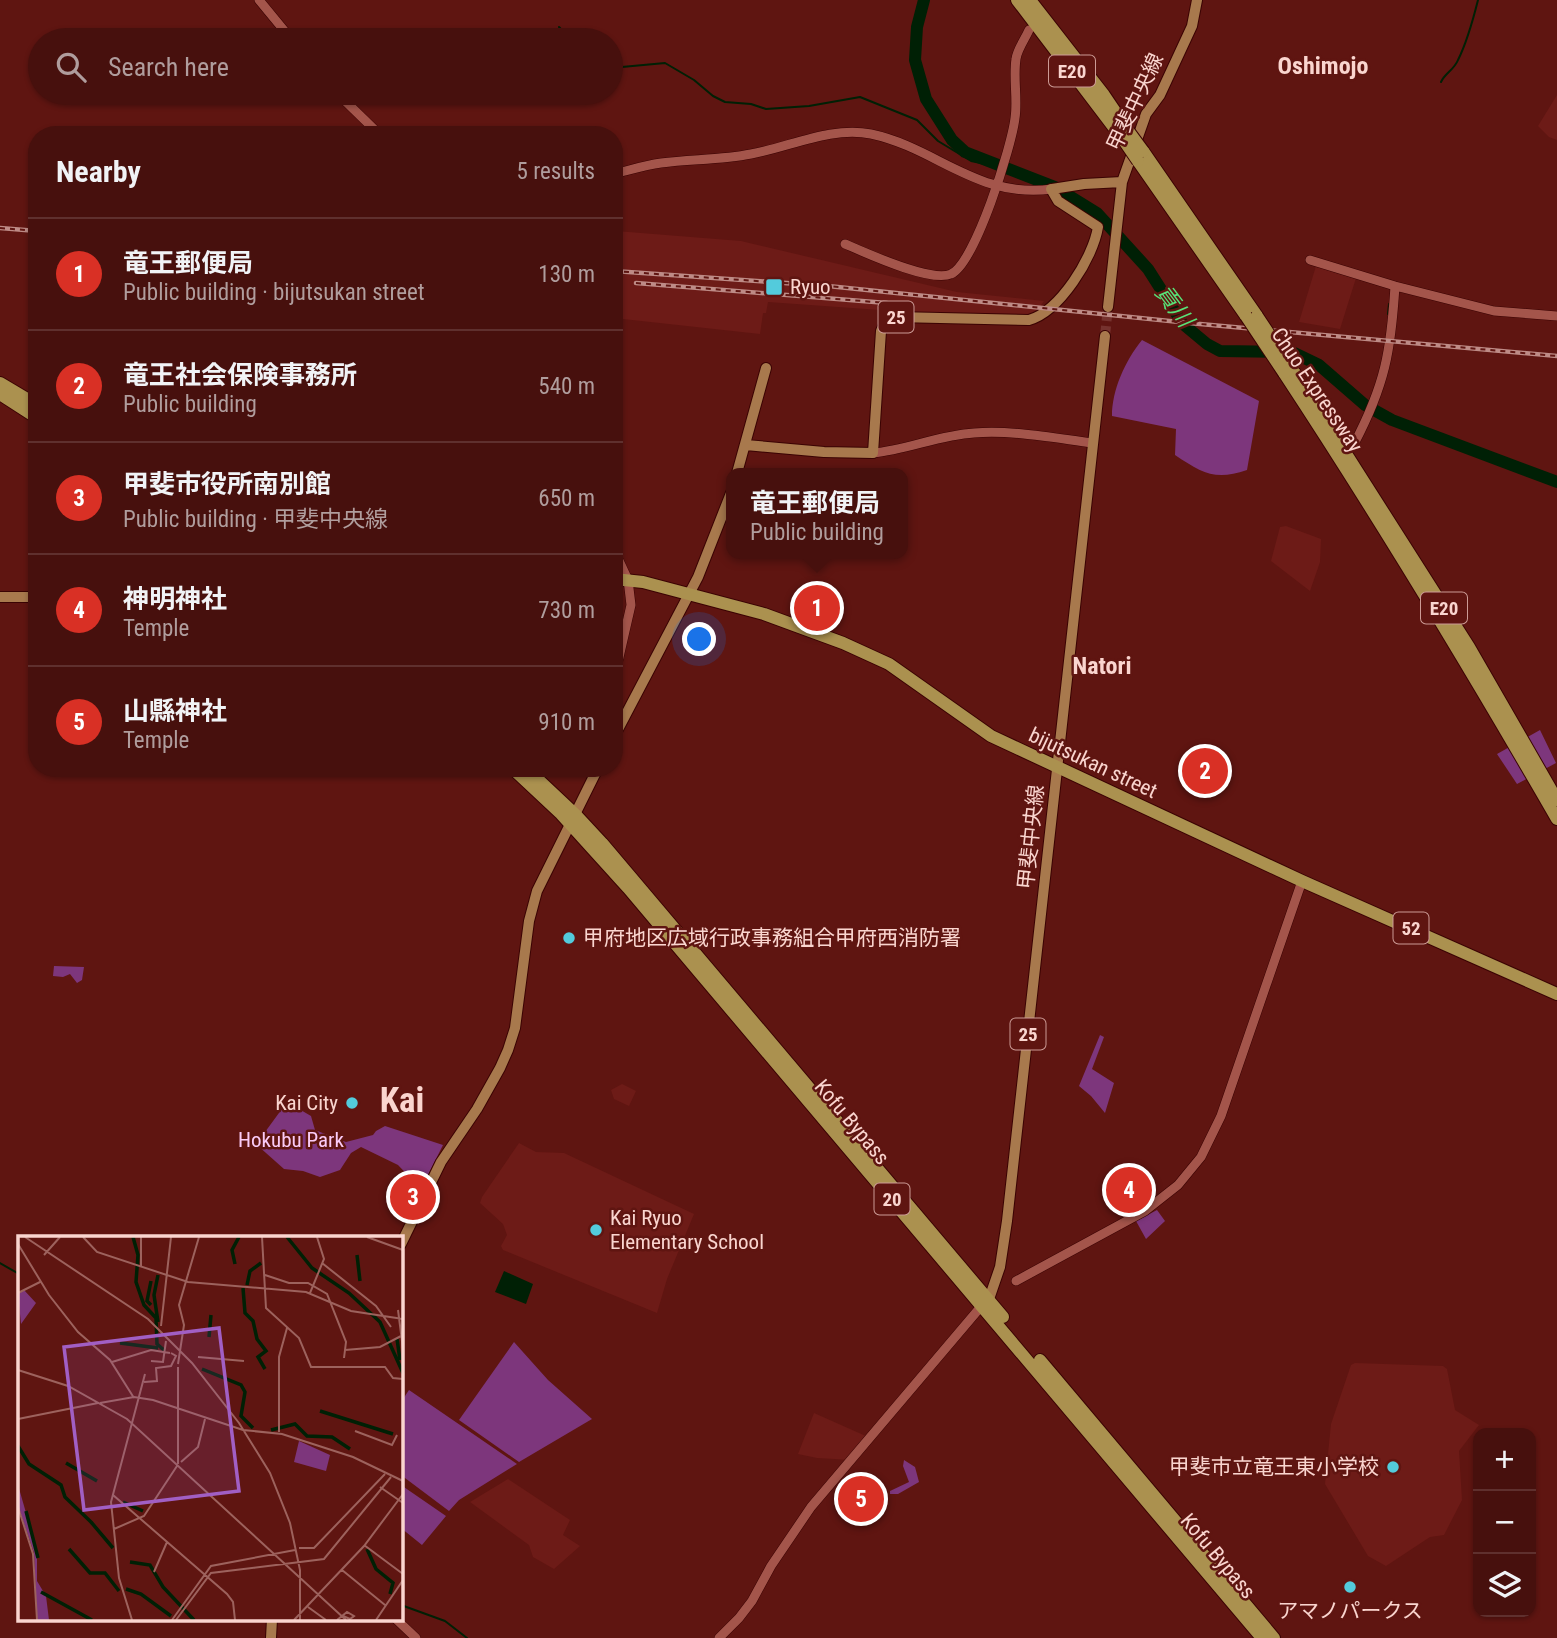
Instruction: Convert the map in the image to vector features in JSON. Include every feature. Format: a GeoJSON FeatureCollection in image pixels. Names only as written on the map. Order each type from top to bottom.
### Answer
{"type":"FeatureCollection","features":[{"type":"Feature","properties":{"kind":"highway","name":"Chuo Expressway"},"geometry":{"type":"LineString","coordinates":[[1017,0],[1127,137],[1289,373],[1347,451],[1365,489],[1457,646],[1539,778],[1557,819]]}},
{"type":"Feature","properties":{"kind":"highway","name":"Chuo Expressway"},"geometry":{"type":"LineString","coordinates":[[1030,0],[1104,95],[1127,137]]}},
{"type":"Feature","properties":{"kind":"highway"},"geometry":{"type":"LineString","coordinates":[[0,383],[28,400]]}},
{"type":"Feature","properties":{"kind":"highway"},"geometry":{"type":"LineString","coordinates":[[0,394],[28,412]]}},
{"type":"Feature","properties":{"kind":"highway"},"geometry":{"type":"LineString","coordinates":[[16,405],[28,416]]}},
{"type":"Feature","properties":{"kind":"highway","name":"bijutsukan street"},"geometry":{"type":"LineString","coordinates":[[623,580],[764,614],[814,631],[882,660],[991,736],[1302,881],[1557,994]]}},
{"type":"Feature","properties":{"kind":"highway","name":"Kofu Bypass"},"geometry":{"type":"LineString","coordinates":[[524,777],[573,820],[1274,1638]]}},
{"type":"Feature","properties":{"kind":"highway","name":"Chuo Expressway"},"geometry":{"type":"LineString","coordinates":[[1539,778],[1557,800]]}},
{"type":"Feature","properties":{"kind":"highway","name":"Kofu Bypass"},"geometry":{"type":"LineString","coordinates":[[985,1302],[1262,1638]]}},
{"type":"Feature","properties":{"kind":"main road","name":"甲斐中央線"},"geometry":{"type":"LineString","coordinates":[[1108,307],[1122,182],[1146,114],[1160,95],[1192,26],[1197,0]]}},
{"type":"Feature","properties":{"kind":"main road"},"geometry":{"type":"LineString","coordinates":[[1051,189],[1122,182]]}},
{"type":"Feature","properties":{"kind":"main road","name":"25"},"geometry":{"type":"LineString","coordinates":[[873,453],[881,331],[886,321],[895,317],[1029,320],[1040,317],[1057,302],[1082,268],[1098,227],[1058,201],[1051,189]]}},
{"type":"Feature","properties":{"kind":"main road","name":"甲斐中央線"},"geometry":{"type":"LineString","coordinates":[[985,1302],[1000,1267],[1007,1221],[1105,336]]}},
{"type":"Feature","properties":{"kind":"main road"},"geometry":{"type":"LineString","coordinates":[[739,468],[766,368]]}},
{"type":"Feature","properties":{"kind":"main road"},"geometry":{"type":"LineString","coordinates":[[746,445],[873,453]]}},
{"type":"Feature","properties":{"kind":"main road"},"geometry":{"type":"LineString","coordinates":[[623,719],[688,594],[726,506]]}},
{"type":"Feature","properties":{"kind":"main road"},"geometry":{"type":"LineString","coordinates":[[0,597],[28,597]]}},
{"type":"Feature","properties":{"kind":"main road"},"geometry":{"type":"LineString","coordinates":[[402,1242],[441,1162],[477,1109],[508,1050],[515,1028],[529,921],[537,891],[594,777]]}},
{"type":"Feature","properties":{"kind":"main road"},"geometry":{"type":"LineString","coordinates":[[271,1638],[272,1620]]}},
{"type":"Feature","properties":{"kind":"street"},"geometry":{"type":"LineString","coordinates":[[259,0],[282,28]]}},
{"type":"Feature","properties":{"kind":"street"},"geometry":{"type":"LineString","coordinates":[[845,244],[910,270],[937,276],[950,275],[958,270],[969,253],[998,187],[1016,118],[1016,58],[1029,30]]}},
{"type":"Feature","properties":{"kind":"street"},"geometry":{"type":"LineString","coordinates":[[349,105],[371,126]]}},
{"type":"Feature","properties":{"kind":"street"},"geometry":{"type":"LineString","coordinates":[[623,171],[662,163],[751,154],[828,135],[856,132],[891,141],[998,187],[1015,191],[1051,189]]}},
{"type":"Feature","properties":{"kind":"street"},"geometry":{"type":"LineString","coordinates":[[1310,261],[1493,311],[1557,316]]}},
{"type":"Feature","properties":{"kind":"street"},"geometry":{"type":"LineString","coordinates":[[1347,451],[1370,413],[1386,371],[1391,345],[1395,286]]}},
{"type":"Feature","properties":{"kind":"street"},"geometry":{"type":"LineString","coordinates":[[873,453],[973,433],[997,432],[1093,443]]}},
{"type":"Feature","properties":{"kind":"street"},"geometry":{"type":"LineString","coordinates":[[623,569],[628,580],[630,615],[623,643]]}},
{"type":"Feature","properties":{"kind":"street"},"geometry":{"type":"LineString","coordinates":[[1016,1281],[1153,1206],[1178,1185],[1201,1157],[1222,1116],[1302,881]]}},
{"type":"Feature","properties":{"kind":"street"},"geometry":{"type":"LineString","coordinates":[[719,1638],[752,1601],[771,1566],[811,1507],[985,1302]]}},
{"type":"Feature","properties":{"kind":"street"},"geometry":{"type":"LineString","coordinates":[[397,1620],[416,1638]]}},
{"type":"Feature","properties":{"kind":"shaded area"},"geometry":{"type":"Polygon","coordinates":[[[1557,95],[1557,140],[1549,137],[1538,126],[1557,95]]]}},
{"type":"Feature","properties":{"kind":"shaded area"},"geometry":{"type":"Polygon","coordinates":[[[623,232],[741,241],[957,292],[1044,301],[1033,316],[922,313],[768,302],[766,313],[763,313],[760,334],[623,319],[623,232]]]}},
{"type":"Feature","properties":{"kind":"shaded area"},"geometry":{"type":"Polygon","coordinates":[[[1316,266],[1356,278],[1340,329],[1299,322],[1316,266]]]}},
{"type":"Feature","properties":{"kind":"shaded area"},"geometry":{"type":"Polygon","coordinates":[[[1286,526],[1321,539],[1320,562],[1310,591],[1271,561],[1280,527],[1286,526]]]}},
{"type":"Feature","properties":{"kind":"shaded area"},"geometry":{"type":"Polygon","coordinates":[[[622,1084],[636,1091],[629,1106],[614,1099],[611,1090],[622,1084]]]}},
{"type":"Feature","properties":{"kind":"shaded area","name":"Kai Ryuo Elementary School"},"geometry":{"type":"Polygon","coordinates":[[[519,1143],[536,1152],[564,1153],[694,1214],[667,1279],[657,1313],[503,1250],[501,1246],[507,1235],[503,1224],[480,1203],[519,1143]]]}},
{"type":"Feature","properties":{"kind":"shaded area"},"geometry":{"type":"Polygon","coordinates":[[[504,1271],[533,1284],[526,1304],[495,1292],[504,1271]]]}},
{"type":"Feature","properties":{"kind":"shaded area","name":"甲斐市立竜王東小学校"},"geometry":{"type":"Polygon","coordinates":[[[1351,1365],[1443,1366],[1447,1369],[1455,1410],[1479,1425],[1473,1428],[1473,1433],[1459,1451],[1462,1500],[1444,1535],[1430,1537],[1386,1566],[1368,1556],[1325,1484],[1331,1424],[1351,1365]]]}},
{"type":"Feature","properties":{"kind":"shaded area"},"geometry":{"type":"Polygon","coordinates":[[[814,1413],[868,1437],[852,1460],[798,1454],[814,1413]]]}},
{"type":"Feature","properties":{"kind":"shaded area"},"geometry":{"type":"Polygon","coordinates":[[[508,1479],[570,1520],[563,1535],[580,1546],[554,1569],[533,1557],[529,1545],[470,1502],[508,1479]]]}},
{"type":"Feature","properties":{"kind":"green space"},"geometry":{"type":"Polygon","coordinates":[[[1142,340],[1259,401],[1247,470],[1226,475],[1201,471],[1175,455],[1176,429],[1112,416],[1114,396],[1121,376],[1142,340]]]}},
{"type":"Feature","properties":{"kind":"green space"},"geometry":{"type":"Polygon","coordinates":[[[1540,730],[1556,763],[1517,784],[1497,754],[1540,730]]]}},
{"type":"Feature","properties":{"kind":"green space"},"geometry":{"type":"Polygon","coordinates":[[[54,966],[84,967],[82,980],[77,983],[70,974],[63,977],[53,976],[54,966]]]}},
{"type":"Feature","properties":{"kind":"green space"},"geometry":{"type":"Polygon","coordinates":[[[1100,1035],[1104,1037],[1092,1069],[1114,1083],[1105,1113],[1079,1086],[1100,1035]]]}},
{"type":"Feature","properties":{"kind":"green space","name":"Hokubu Park"},"geometry":{"type":"Polygon","coordinates":[[[287,1102],[311,1116],[315,1130],[346,1142],[373,1135],[385,1126],[443,1145],[421,1189],[398,1165],[361,1147],[351,1153],[340,1170],[320,1177],[303,1171],[284,1169],[257,1143],[287,1102]]]}},
{"type":"Feature","properties":{"kind":"green space"},"geometry":{"type":"Polygon","coordinates":[[[1157,1210],[1165,1221],[1146,1239],[1136,1221],[1157,1210]]]}},
{"type":"Feature","properties":{"kind":"green space"},"geometry":{"type":"Polygon","coordinates":[[[514,1342],[548,1380],[592,1419],[519,1462],[459,1420],[514,1342]]]}},
{"type":"Feature","properties":{"kind":"green space"},"geometry":{"type":"Polygon","coordinates":[[[409,1390],[517,1464],[459,1500],[449,1511],[402,1476],[402,1400],[409,1390]]]}},
{"type":"Feature","properties":{"kind":"green space"},"geometry":{"type":"Polygon","coordinates":[[[904,1460],[915,1467],[919,1482],[898,1494],[890,1494],[890,1491],[909,1482],[903,1466],[904,1460]]]}},
{"type":"Feature","properties":{"kind":"green space"},"geometry":{"type":"Polygon","coordinates":[[[402,1486],[446,1516],[422,1545],[402,1529],[402,1486]]]}},
{"type":"Feature","properties":{"kind":"waterway","name":"貢川"},"geometry":{"type":"LineString","coordinates":[[924,0],[917,27],[915,60],[926,99],[952,140],[965,152],[1055,187],[1097,213],[1148,269],[1183,324],[1207,344],[1220,351],[1292,352],[1319,365],[1365,405],[1392,420],[1557,482]]}},
{"type":"Feature","properties":{"kind":"waterway"},"geometry":{"type":"LineString","coordinates":[[1441,82],[1461,53],[1478,0]]}},
{"type":"Feature","properties":{"kind":"waterway"},"geometry":{"type":"LineString","coordinates":[[623,67],[665,63],[725,102],[751,104],[766,109],[809,106],[860,97],[917,120],[938,141],[971,161],[1000,167]]}},
{"type":"Feature","properties":{"kind":"waterway"},"geometry":{"type":"LineString","coordinates":[[1388,314],[1389,304]]}},
{"type":"Feature","properties":{"kind":"waterway"},"geometry":{"type":"LineString","coordinates":[[0,1263],[18,1273]]}},
{"type":"Feature","properties":{"kind":"waterway"},"geometry":{"type":"LineString","coordinates":[[402,1605],[445,1621],[467,1638]]}},
{"type":"Feature","properties":{"kind":"tunnel"},"geometry":{"type":"LineString","coordinates":[[1105,336],[1108,307]]}},
{"type":"Feature","properties":{"kind":"railway"},"geometry":{"type":"LineString","coordinates":[[0,228],[28,230]]}},
{"type":"Feature","properties":{"kind":"railway"},"geometry":{"type":"LineString","coordinates":[[623,272],[828,286],[1189,323],[1557,356]]}},
{"type":"Feature","properties":{"kind":"railway"},"geometry":{"type":"LineString","coordinates":[[636,283],[887,303]]}},
{"type":"Feature","properties":{"kind":"place","name":"Ryuo"},"geometry":{"type":"Point","coordinates":[774,287]}},
{"type":"Feature","properties":{"kind":"place","name":"竜王郵便局"},"geometry":{"type":"Point","coordinates":[817,608]}},
{"type":"Feature","properties":{"kind":"place","name":"竜王社会保険事務所"},"geometry":{"type":"Point","coordinates":[1205,771]}},
{"type":"Feature","properties":{"kind":"place","name":"甲府地区広域行政事務組合甲府西消防署"},"geometry":{"type":"Point","coordinates":[569,938]}},
{"type":"Feature","properties":{"kind":"place","name":"Kai City"},"geometry":{"type":"Point","coordinates":[352,1103]}},
{"type":"Feature","properties":{"kind":"place","name":"神明神社"},"geometry":{"type":"Point","coordinates":[1129,1190]}},
{"type":"Feature","properties":{"kind":"place","name":"甲斐市役所南別館"},"geometry":{"type":"Point","coordinates":[413,1197]}},
{"type":"Feature","properties":{"kind":"place","name":"Kai Ryuo Elementary School"},"geometry":{"type":"Point","coordinates":[596,1230]}},
{"type":"Feature","properties":{"kind":"place","name":"甲斐市立竜王東小学校"},"geometry":{"type":"Point","coordinates":[1393,1467]}},
{"type":"Feature","properties":{"kind":"place","name":"山縣神社"},"geometry":{"type":"Point","coordinates":[861,1499]}},
{"type":"Feature","properties":{"kind":"place","name":"アマノパークス"},"geometry":{"type":"Point","coordinates":[1350,1587]}},
{"type":"Feature","properties":{"kind":"district","name":"Oshimojo"},"geometry":{"type":"Point","coordinates":[1323,66]}},
{"type":"Feature","properties":{"kind":"district","name":"Natori"},"geometry":{"type":"Point","coordinates":[1102,666]}},
{"type":"Feature","properties":{"kind":"district","name":"Kai"},"geometry":{"type":"Point","coordinates":[402,1100]}}]}
